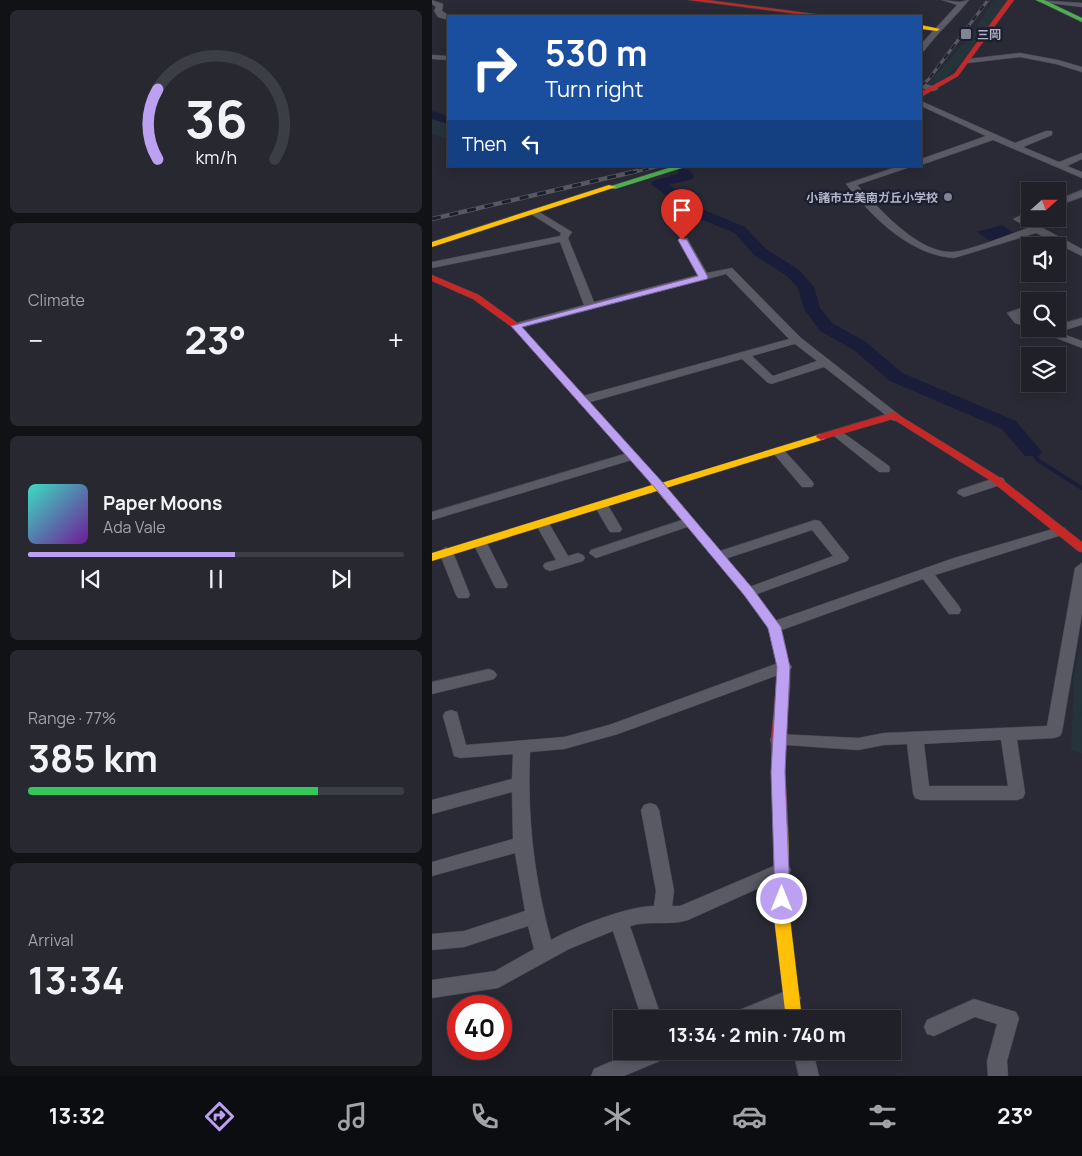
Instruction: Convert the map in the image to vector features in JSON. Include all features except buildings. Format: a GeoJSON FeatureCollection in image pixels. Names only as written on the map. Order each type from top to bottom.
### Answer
{"type":"FeatureCollection","features":[{"type":"Feature","properties":{"kind":"street"},"geometry":{"type":"LineString","coordinates":[[692,0],[819,15]]}},
{"type":"Feature","properties":{"kind":"street"},"geometry":{"type":"LineString","coordinates":[[946,0],[963,2]]}},
{"type":"Feature","properties":{"kind":"street"},"geometry":{"type":"LineString","coordinates":[[922,95],[956,75],[1011,0]]}},
{"type":"Feature","properties":{"kind":"street"},"geometry":{"type":"LineString","coordinates":[[1039,0],[1082,5]]}},
{"type":"Feature","properties":{"kind":"street"},"geometry":{"type":"LineString","coordinates":[[1039,0],[1082,20]]}},
{"type":"Feature","properties":{"kind":"street"},"geometry":{"type":"LineString","coordinates":[[432,1],[440,6],[438,11],[441,15],[447,18]]}},
{"type":"Feature","properties":{"kind":"street"},"geometry":{"type":"LineString","coordinates":[[922,27],[937,28],[944,26],[963,2]]}},
{"type":"Feature","properties":{"kind":"street"},"geometry":{"type":"LineString","coordinates":[[922,47],[937,28]]}},
{"type":"Feature","properties":{"kind":"street"},"geometry":{"type":"LineString","coordinates":[[968,61],[1020,55],[1058,62],[1082,70]]}},
{"type":"Feature","properties":{"kind":"street"},"geometry":{"type":"LineString","coordinates":[[432,57],[447,58]]}},
{"type":"Feature","properties":{"kind":"street"},"geometry":{"type":"LineString","coordinates":[[922,85],[934,89]]}},
{"type":"Feature","properties":{"kind":"street"},"geometry":{"type":"LineString","coordinates":[[922,104],[995,136],[1014,147],[1082,175]]}},
{"type":"Feature","properties":{"kind":"street"},"geometry":{"type":"LineString","coordinates":[[1014,147],[1050,133]]}},
{"type":"Feature","properties":{"kind":"street"},"geometry":{"type":"LineString","coordinates":[[922,162],[995,136]]}},
{"type":"Feature","properties":{"kind":"street"},"geometry":{"type":"LineString","coordinates":[[1058,166],[1082,156]]}},
{"type":"Feature","properties":{"kind":"street"},"geometry":{"type":"LineString","coordinates":[[432,245],[681,167]]}},
{"type":"Feature","properties":{"kind":"street"},"geometry":{"type":"LineString","coordinates":[[906,167],[851,184],[881,217],[928,251],[943,256],[954,255],[1037,230]]}},
{"type":"Feature","properties":{"kind":"street"},"geometry":{"type":"LineString","coordinates":[[1066,199],[1082,193]]}},
{"type":"Feature","properties":{"kind":"street"},"geometry":{"type":"LineString","coordinates":[[534,212],[567,232],[564,238],[577,270],[577,277],[590,306]]}},
{"type":"Feature","properties":{"kind":"street"},"geometry":{"type":"LineString","coordinates":[[1034,228],[1082,253]]}},
{"type":"Feature","properties":{"kind":"street"},"geometry":{"type":"LineString","coordinates":[[432,265],[564,238]]}},
{"type":"Feature","properties":{"kind":"street"},"geometry":{"type":"LineString","coordinates":[[682,240],[704,277]]}},
{"type":"Feature","properties":{"kind":"street"},"geometry":{"type":"LineString","coordinates":[[516,326],[728,270],[796,340],[896,417],[998,481],[1082,548]]}},
{"type":"Feature","properties":{"kind":"street"},"geometry":{"type":"LineString","coordinates":[[432,278],[476,297],[516,326],[660,486],[688,522],[749,592],[774,627],[784,667],[778,740],[782,918],[793,1010]]}},
{"type":"Feature","properties":{"kind":"street"},"geometry":{"type":"LineString","coordinates":[[1021,310],[1012,313],[1021,322]]}},
{"type":"Feature","properties":{"kind":"street"},"geometry":{"type":"LineString","coordinates":[[1066,326],[1082,321]]}},
{"type":"Feature","properties":{"kind":"street"},"geometry":{"type":"LineString","coordinates":[[1065,337],[1082,345]]}},
{"type":"Feature","properties":{"kind":"street"},"geometry":{"type":"LineString","coordinates":[[583,400],[796,340]]}},
{"type":"Feature","properties":{"kind":"street"},"geometry":{"type":"LineString","coordinates":[[744,355],[771,380],[826,362]]}},
{"type":"Feature","properties":{"kind":"street"},"geometry":{"type":"LineString","coordinates":[[432,557],[660,486],[896,417]]}},
{"type":"Feature","properties":{"kind":"street"},"geometry":{"type":"LineString","coordinates":[[838,433],[884,469]]}},
{"type":"Feature","properties":{"kind":"street"},"geometry":{"type":"LineString","coordinates":[[778,451],[807,484]]}},
{"type":"Feature","properties":{"kind":"street"},"geometry":{"type":"LineString","coordinates":[[432,516],[631,456]]}},
{"type":"Feature","properties":{"kind":"street"},"geometry":{"type":"LineString","coordinates":[[964,492],[998,481]]}},
{"type":"Feature","properties":{"kind":"street"},"geometry":{"type":"LineString","coordinates":[[601,505],[615,529]]}},
{"type":"Feature","properties":{"kind":"street"},"geometry":{"type":"LineString","coordinates":[[596,553],[688,522]]}},
{"type":"Feature","properties":{"kind":"street"},"geometry":{"type":"LineString","coordinates":[[542,523],[557,564],[578,558]]}},
{"type":"Feature","properties":{"kind":"street"},"geometry":{"type":"LineString","coordinates":[[719,556],[814,524],[842,558],[749,592]]}},
{"type":"Feature","properties":{"kind":"street"},"geometry":{"type":"LineString","coordinates":[[774,627],[926,573],[1060,531]]}},
{"type":"Feature","properties":{"kind":"street"},"geometry":{"type":"LineString","coordinates":[[480,543],[501,585]]}},
{"type":"Feature","properties":{"kind":"street"},"geometry":{"type":"LineString","coordinates":[[446,552],[463,595]]}},
{"type":"Feature","properties":{"kind":"street"},"geometry":{"type":"LineString","coordinates":[[778,740],[858,744],[884,740],[1054,732],[1082,568]]}},
{"type":"Feature","properties":{"kind":"street"},"geometry":{"type":"LineString","coordinates":[[926,573],[954,610]]}},
{"type":"Feature","properties":{"kind":"street"},"geometry":{"type":"LineString","coordinates":[[451,716],[460,752],[564,742],[612,730],[784,667]]}},
{"type":"Feature","properties":{"kind":"street"},"geometry":{"type":"LineString","coordinates":[[432,688],[489,675]]}},
{"type":"Feature","properties":{"kind":"street"},"geometry":{"type":"LineString","coordinates":[[915,739],[921,793],[1017,793],[1008,734]]}},
{"type":"Feature","properties":{"kind":"street"},"geometry":{"type":"LineString","coordinates":[[522,746],[520,783],[522,844],[534,916],[545,953]]}},
{"type":"Feature","properties":{"kind":"street"},"geometry":{"type":"LineString","coordinates":[[432,807],[520,783]]}},
{"type":"Feature","properties":{"kind":"street"},"geometry":{"type":"LineString","coordinates":[[650,810],[665,891],[662,914]]}},
{"type":"Feature","properties":{"kind":"street"},"geometry":{"type":"LineString","coordinates":[[432,869],[522,844]]}},
{"type":"Feature","properties":{"kind":"street"},"geometry":{"type":"LineString","coordinates":[[432,989],[464,986],[498,979],[562,943],[643,914],[681,914],[782,870]]}},
{"type":"Feature","properties":{"kind":"street"},"geometry":{"type":"LineString","coordinates":[[432,942],[464,938],[534,916]]}},
{"type":"Feature","properties":{"kind":"street"},"geometry":{"type":"LineString","coordinates":[[619,922],[649,1010]]}},
{"type":"Feature","properties":{"kind":"street"},"geometry":{"type":"LineString","coordinates":[[762,1010],[791,998]]}},
{"type":"Feature","properties":{"kind":"street"},"geometry":{"type":"LineString","coordinates":[[934,1026],[974,1008],[1009,1018],[997,1061],[998,1076]]}},
{"type":"Feature","properties":{"kind":"street"},"geometry":{"type":"LineString","coordinates":[[601,1076],[639,1060]]}},
{"type":"Feature","properties":{"kind":"street"},"geometry":{"type":"LineString","coordinates":[[805,1060],[809,1076]]}},
{"type":"Feature","properties":{"kind":"shaded area"},"geometry":{"type":"Polygon","coordinates":[[[994,0],[1006,0],[982,36],[960,64],[949,75],[938,82],[927,85],[962,45],[965,45],[994,0]]]}},
{"type":"Feature","properties":{"kind":"shaded area"},"geometry":{"type":"Polygon","coordinates":[[[432,116],[447,120],[447,139],[432,134],[432,116]]]}},
{"type":"Feature","properties":{"kind":"shaded area"},"geometry":{"type":"Polygon","coordinates":[[[1081,648],[1082,753],[1071,750],[1074,675],[1081,648]]]}},
{"type":"Feature","properties":{"kind":"water"},"geometry":{"type":"Polygon","coordinates":[[[1002,225],[1015,234],[990,241],[977,232],[1002,225]]]}},
{"type":"Feature","properties":{"kind":"waterway"},"geometry":{"type":"LineString","coordinates":[[432,115],[447,120]]}},
{"type":"Feature","properties":{"kind":"waterway"},"geometry":{"type":"LineString","coordinates":[[684,173],[687,176],[658,184],[690,206],[693,211],[740,230],[760,252],[793,273],[806,287],[812,309],[826,327],[860,346],[896,377],[1009,425],[1032,452]]}},
{"type":"Feature","properties":{"kind":"waterway"},"geometry":{"type":"LineString","coordinates":[[1032,452],[1039,461],[1082,488]]}},
{"type":"Feature","properties":{"kind":"railway"},"geometry":{"type":"LineString","coordinates":[[922,85],[929,79],[988,0]]}},
{"type":"Feature","properties":{"kind":"railway"},"geometry":{"type":"LineString","coordinates":[[631,173],[656,167]]}},
{"type":"Feature","properties":{"kind":"railway"},"geometry":{"type":"LineString","coordinates":[[432,219],[637,171]]}},
{"type":"Feature","properties":{"kind":"traffic: fast"},"geometry":{"type":"LineString","coordinates":[[1039,0],[1082,20]]}},
{"type":"Feature","properties":{"kind":"traffic: fast"},"geometry":{"type":"LineString","coordinates":[[612,187],[681,167]]}},
{"type":"Feature","properties":{"kind":"traffic: slow"},"geometry":{"type":"LineString","coordinates":[[922,27],[937,29]]}},
{"type":"Feature","properties":{"kind":"traffic: slow"},"geometry":{"type":"LineString","coordinates":[[432,245],[612,187]]}},
{"type":"Feature","properties":{"kind":"traffic: slow"},"geometry":{"type":"LineString","coordinates":[[432,557],[821,437]]}},
{"type":"Feature","properties":{"kind":"traffic: slow"},"geometry":{"type":"LineString","coordinates":[[644,469],[749,592],[774,627],[781,654]]}},
{"type":"Feature","properties":{"kind":"traffic: slow"},"geometry":{"type":"LineString","coordinates":[[781,827],[782,918],[793,1010]]}},
{"type":"Feature","properties":{"kind":"traffic: jam"},"geometry":{"type":"LineString","coordinates":[[692,0],[819,15]]}},
{"type":"Feature","properties":{"kind":"traffic: jam"},"geometry":{"type":"LineString","coordinates":[[922,94],[956,75],[1011,0]]}},
{"type":"Feature","properties":{"kind":"traffic: jam"},"geometry":{"type":"LineString","coordinates":[[432,278],[476,297],[516,326],[644,469]]}},
{"type":"Feature","properties":{"kind":"traffic: jam"},"geometry":{"type":"LineString","coordinates":[[821,437],[894,415],[995,479],[1082,548]]}},
{"type":"Feature","properties":{"kind":"traffic: jam"},"geometry":{"type":"LineString","coordinates":[[781,654],[784,667],[778,740],[781,827]]}},
{"type":"Feature","properties":{"kind":"place","name":"三岡"},"geometry":{"type":"Point","coordinates":[966,34]}},
{"type":"Feature","properties":{"kind":"place","name":"小諸市立美南ガ丘小学校"},"geometry":{"type":"Point","coordinates":[948,197]}},
{"type":"Feature","properties":{"kind":"route"},"geometry":{"type":"LineString","coordinates":[[682,240],[704,277],[516,326],[660,486],[735,578],[749,592],[774,627],[784,667],[778,740],[782,899]]}}]}
